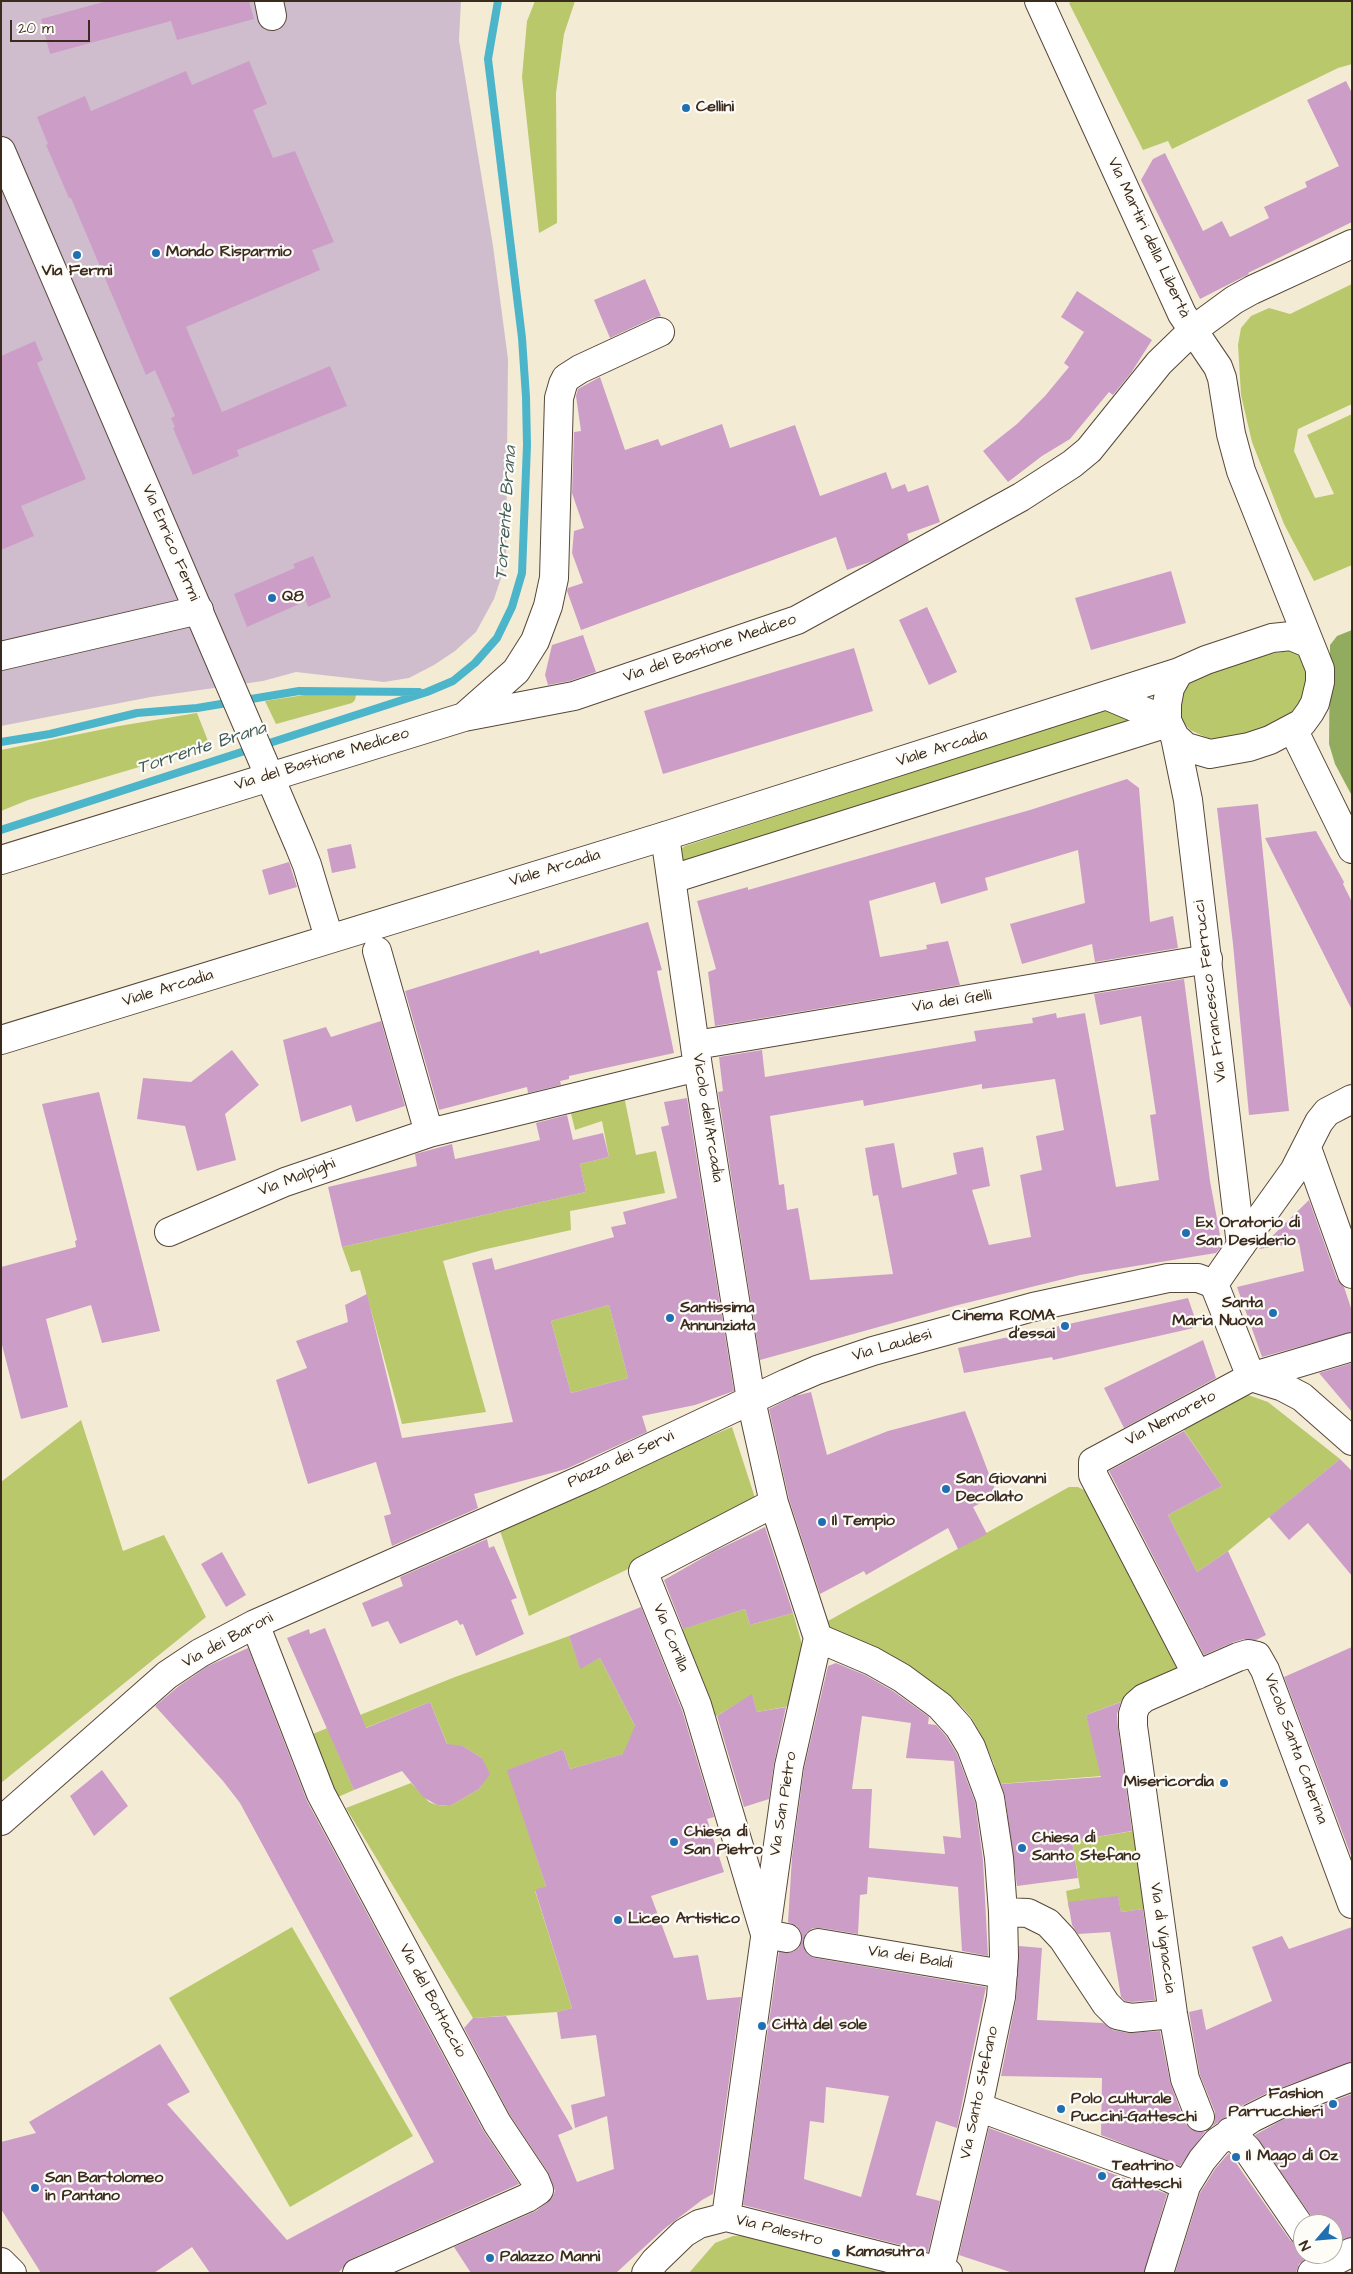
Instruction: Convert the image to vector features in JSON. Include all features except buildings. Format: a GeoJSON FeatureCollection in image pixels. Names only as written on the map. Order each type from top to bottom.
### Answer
{"type":"FeatureCollection","features":[{"type":"Feature","properties":{"kind":"street","name":"Via Martiri della Libertà"},"geometry":{"type":"LineString","coordinates":[[1039,1],[1182,314],[1218,367],[1222,378],[1231,434],[1240,471],[1310,644]]}},
{"type":"Feature","properties":{"kind":"street","name":"Via Enrico Fermi"},"geometry":{"type":"LineString","coordinates":[[1,151],[267,770],[307,866],[329,938]]}},
{"type":"Feature","properties":{"kind":"street","name":"Via del Bastione Mediceo"},"geometry":{"type":"LineString","coordinates":[[1,860],[267,770],[464,717],[574,696],[797,620],[1021,497],[1072,464],[1089,450],[1159,363],[1193,330],[1234,300],[1252,290],[1352,244]]}},
{"type":"Feature","properties":{"kind":"street"},"geometry":{"type":"LineString","coordinates":[[464,717],[516,671],[535,641],[548,606],[554,578],[559,398],[566,378],[580,369],[660,332]]}},
{"type":"Feature","properties":{"kind":"street"},"geometry":{"type":"LineString","coordinates":[[1253,644],[1276,625],[1285,611],[1288,589]]}},
{"type":"Feature","properties":{"kind":"street"},"geometry":{"type":"LineString","coordinates":[[1,656],[199,610]]}},
{"type":"Feature","properties":{"kind":"street"},"geometry":{"type":"LineString","coordinates":[[1108,696],[1170,727],[1186,747],[1210,754],[1249,747],[1292,730],[1302,723],[1310,712],[1315,703],[1320,682],[1320,669],[1310,644],[1298,638],[1284,636],[1206,660],[1179,672],[1170,688],[1170,727]]}},
{"type":"Feature","properties":{"kind":"street","name":"Viale Arcadia"},"geometry":{"type":"LineString","coordinates":[[1,1040],[665,836],[1179,672]]}},
{"type":"Feature","properties":{"kind":"street"},"geometry":{"type":"LineString","coordinates":[[672,879],[1170,727]]}},
{"type":"Feature","properties":{"kind":"street","name":"Via Francesco Ferrucci"},"geometry":{"type":"LineString","coordinates":[[1170,727],[1188,800],[1241,1245]]}},
{"type":"Feature","properties":{"kind":"street"},"geometry":{"type":"LineString","coordinates":[[1292,730],[1352,849]]}},
{"type":"Feature","properties":{"kind":"street","name":"Vicolo dell'Arcadia"},"geometry":{"type":"LineString","coordinates":[[665,836],[697,1056],[751,1400]]}},
{"type":"Feature","properties":{"kind":"street"},"geometry":{"type":"LineString","coordinates":[[377,951],[428,1133]]}},
{"type":"Feature","properties":{"kind":"street","name":"Via dei Gelli"},"geometry":{"type":"LineString","coordinates":[[697,1056],[1208,959]]}},
{"type":"Feature","properties":{"kind":"street","name":"Via Malpighi"},"geometry":{"type":"LineString","coordinates":[[169,1232],[284,1182],[428,1133],[697,1056]]}},
{"type":"Feature","properties":{"kind":"street"},"geometry":{"type":"LineString","coordinates":[[1352,1099],[1327,1112],[1319,1122],[1294,1172],[1214,1284],[1251,1377],[1283,1386],[1302,1397],[1352,1441]]}},
{"type":"Feature","properties":{"kind":"street"},"geometry":{"type":"LineString","coordinates":[[1307,1148],[1352,1274]]}},
{"type":"Feature","properties":{"kind":"street","name":"Via Laudesi"},"geometry":{"type":"LineString","coordinates":[[751,1400],[816,1370],[841,1361],[958,1326],[1033,1307],[1168,1278],[1198,1278],[1214,1284]]}},
{"type":"Feature","properties":{"kind":"street","name":"Via Nemoreto"},"geometry":{"type":"LineString","coordinates":[[1197,1675],[1093,1475],[1093,1462],[1251,1377],[1352,1347]]}},
{"type":"Feature","properties":{"kind":"street"},"geometry":{"type":"LineString","coordinates":[[751,1400],[774,1503],[818,1638]]}},
{"type":"Feature","properties":{"kind":"street","name":"Piazza dei Servi"},"geometry":{"type":"LineString","coordinates":[[491,1519],[751,1400]]}},
{"type":"Feature","properties":{"kind":"street","name":"Via Corilla"},"geometry":{"type":"LineString","coordinates":[[774,1503],[643,1571],[698,1705],[776,1936]]}},
{"type":"Feature","properties":{"kind":"street","name":"Via dei Baroni"},"geometry":{"type":"LineString","coordinates":[[1,1821],[167,1675],[200,1653],[255,1624],[491,1519]]}},
{"type":"Feature","properties":{"kind":"street","name":"Via del Bottaccio"},"geometry":{"type":"LineString","coordinates":[[255,1624],[321,1794],[497,2123],[535,2180],[539,2190],[527,2198],[357,2273]]}},
{"type":"Feature","properties":{"kind":"street","name":"Via Santo Stefano"},"geometry":{"type":"LineString","coordinates":[[818,1638],[872,1661],[927,1694],[959,1727],[971,1747],[990,1798],[999,1858],[1004,1912],[1003,1974],[978,2107],[942,2272]]}},
{"type":"Feature","properties":{"kind":"street","name":"Via San Pietro"},"geometry":{"type":"LineString","coordinates":[[726,2217],[776,1936],[789,1766],[818,1638]]}},
{"type":"Feature","properties":{"kind":"street","name":"Vicolo Santa Caterina"},"geometry":{"type":"LineString","coordinates":[[1197,1675],[1243,1655],[1252,1654],[1260,1660],[1352,1904]]}},
{"type":"Feature","properties":{"kind":"street","name":"Via di Vignaccia"},"geometry":{"type":"LineString","coordinates":[[1197,1675],[1140,1701],[1133,1709],[1132,1714],[1173,2014],[1185,2079],[1214,2130]]}},
{"type":"Feature","properties":{"kind":"street"},"geometry":{"type":"LineString","coordinates":[[1004,1912],[1028,1914],[1048,1923],[1072,1952],[1106,2004],[1117,2016],[1131,2018],[1173,2014]]}},
{"type":"Feature","properties":{"kind":"street","name":"Via dei Baldi"},"geometry":{"type":"LineString","coordinates":[[818,1943],[1003,1974]]}},
{"type":"Feature","properties":{"kind":"street"},"geometry":{"type":"LineString","coordinates":[[1159,2273],[1186,2186],[1202,2160],[1214,2130],[1352,2078]]}},
{"type":"Feature","properties":{"kind":"street"},"geometry":{"type":"LineString","coordinates":[[978,2107],[1160,2174],[1186,2186]]}},
{"type":"Feature","properties":{"kind":"street"},"geometry":{"type":"LineString","coordinates":[[1214,2130],[1247,2149],[1293,2216]]}},
{"type":"Feature","properties":{"kind":"street"},"geometry":{"type":"LineString","coordinates":[[646,2273],[655,2261],[684,2233],[699,2224],[726,2217]]}},
{"type":"Feature","properties":{"kind":"street","name":"Via Palestro"},"geometry":{"type":"LineString","coordinates":[[726,2217],[942,2272]]}},
{"type":"Feature","properties":{"kind":"street"},"geometry":{"type":"LineString","coordinates":[[1,2262],[12,2273]]}},
{"type":"Feature","properties":{"kind":"shaded area"},"geometry":{"type":"Polygon","coordinates":[[[1,1],[461,1],[459,40],[493,246],[508,359],[506,563],[494,599],[476,632],[455,651],[409,678],[384,682],[296,672],[263,681],[151,697],[1,726],[1,1]]]}},
{"type":"Feature","properties":{"kind":"green space"},"geometry":{"type":"Polygon","coordinates":[[[535,1],[575,1],[564,34],[556,93],[557,223],[539,233],[522,77],[527,21],[535,1]]]}},
{"type":"Feature","properties":{"kind":"green space"},"geometry":{"type":"Polygon","coordinates":[[[1073,1],[1352,1],[1352,64],[1338,68],[1172,149],[1168,141],[1143,150],[1069,3],[1073,1]]]}},
{"type":"Feature","properties":{"kind":"green space"},"geometry":{"type":"Polygon","coordinates":[[[1352,284],[1352,404],[1298,429],[1294,451],[1315,498],[1334,494],[1307,435],[1352,414],[1352,565],[1314,581],[1284,524],[1252,442],[1241,395],[1238,345],[1241,328],[1251,316],[1269,308],[1290,314],[1352,284]]]}},
{"type":"Feature","properties":{"kind":"green space"},"geometry":{"type":"Polygon","coordinates":[[[1352,630],[1352,796],[1335,764],[1329,744],[1330,645],[1337,636],[1352,630]]]}},
{"type":"Feature","properties":{"kind":"green space"},"geometry":{"type":"Polygon","coordinates":[[[1297,650],[1309,660],[1307,693],[1293,714],[1270,730],[1218,740],[1190,730],[1177,715],[1184,687],[1195,679],[1235,662],[1297,650]]]}},
{"type":"Feature","properties":{"kind":"green space"},"geometry":{"type":"Polygon","coordinates":[[[353,693],[356,695],[352,703],[276,724],[265,701],[311,694],[353,693]]]}},
{"type":"Feature","properties":{"kind":"green space"},"geometry":{"type":"Polygon","coordinates":[[[1100,711],[1111,711],[1126,717],[1128,724],[676,867],[679,850],[685,846],[1100,711]]]}},
{"type":"Feature","properties":{"kind":"green space"},"geometry":{"type":"Polygon","coordinates":[[[197,713],[210,746],[28,800],[1,811],[1,750],[119,726],[197,713]]]}},
{"type":"Feature","properties":{"kind":"green space"},"geometry":{"type":"Polygon","coordinates":[[[623,1091],[636,1155],[656,1151],[665,1193],[570,1211],[571,1230],[482,1250],[443,1261],[486,1412],[402,1424],[360,1270],[351,1272],[342,1247],[586,1192],[580,1164],[609,1157],[602,1121],[575,1130],[569,1105],[623,1091]]]}},
{"type":"Feature","properties":{"kind":"green space"},"geometry":{"type":"Polygon","coordinates":[[[609,1305],[628,1378],[571,1393],[551,1321],[609,1305]]]}},
{"type":"Feature","properties":{"kind":"green space"},"geometry":{"type":"Polygon","coordinates":[[[1245,1394],[1268,1402],[1340,1459],[1228,1551],[1197,1572],[1168,1515],[1222,1486],[1179,1423],[1245,1394]]]}},
{"type":"Feature","properties":{"kind":"green space"},"geometry":{"type":"Polygon","coordinates":[[[81,1420],[123,1551],[164,1535],[206,1617],[1,1783],[1,1482],[81,1420]]]}},
{"type":"Feature","properties":{"kind":"green space"},"geometry":{"type":"Polygon","coordinates":[[[732,1427],[756,1501],[643,1562],[529,1616],[498,1525],[732,1427]]]}},
{"type":"Feature","properties":{"kind":"green space"},"geometry":{"type":"Polygon","coordinates":[[[1069,1487],[1078,1487],[1086,1491],[1184,1672],[1123,1701],[1086,1715],[1102,1776],[998,1784],[994,1764],[983,1738],[971,1717],[961,1706],[832,1632],[828,1621],[1069,1487]]]}},
{"type":"Feature","properties":{"kind":"green space"},"geometry":{"type":"Polygon","coordinates":[[[745,1609],[750,1625],[793,1613],[803,1648],[795,1705],[757,1712],[752,1695],[708,1721],[676,1631],[745,1609]]]}},
{"type":"Feature","properties":{"kind":"green space"},"geometry":{"type":"Polygon","coordinates":[[[569,1636],[580,1668],[600,1658],[638,1732],[627,1753],[570,1769],[563,1749],[508,1770],[546,1886],[535,1891],[572,2008],[557,2012],[473,2018],[346,1808],[411,1783],[429,1802],[450,1806],[479,1789],[483,1783],[482,1758],[463,1746],[448,1746],[430,1702],[333,1741],[354,1790],[338,1797],[305,1737],[455,1677],[569,1636]]]}},
{"type":"Feature","properties":{"kind":"green space"},"geometry":{"type":"Polygon","coordinates":[[[1140,1830],[1151,1908],[1121,1912],[1118,1897],[1079,1901],[1080,1907],[1069,1909],[1066,1891],[1080,1888],[1072,1841],[1140,1830]]]}},
{"type":"Feature","properties":{"kind":"green space"},"geometry":{"type":"Polygon","coordinates":[[[292,1927],[413,2136],[290,2207],[169,1998],[292,1927]]]}},
{"type":"Feature","properties":{"kind":"green space"},"geometry":{"type":"Polygon","coordinates":[[[746,2235],[894,2273],[689,2273],[715,2243],[733,2236],[746,2235]]]}},
{"type":"Feature","properties":{"kind":"waterway","name":"Torrente Brana"},"geometry":{"type":"LineString","coordinates":[[1,830],[427,692],[453,681],[475,663],[497,638],[512,607],[522,573],[527,445],[522,338],[488,59],[498,1]]}},
{"type":"Feature","properties":{"kind":"waterway"},"geometry":{"type":"LineString","coordinates":[[1,742],[50,734],[137,713],[197,708],[299,691],[419,692]]}},
{"type":"Feature","properties":{"kind":"place","name":"Cellini"},"geometry":{"type":"Point","coordinates":[686,108]}},
{"type":"Feature","properties":{"kind":"place","name":"Mondo Risparmio"},"geometry":{"type":"Point","coordinates":[156,253]}},
{"type":"Feature","properties":{"kind":"place","name":"Via Fermi"},"geometry":{"type":"Point","coordinates":[77,255]}},
{"type":"Feature","properties":{"kind":"place","name":"Q8"},"geometry":{"type":"Point","coordinates":[272,598]}},
{"type":"Feature","properties":{"kind":"place","name":"Ex Oratorio di San Desiderio"},"geometry":{"type":"Point","coordinates":[1186,1233]}},
{"type":"Feature","properties":{"kind":"place","name":"Santa Maria Nuova"},"geometry":{"type":"Point","coordinates":[1273,1313]}},
{"type":"Feature","properties":{"kind":"place","name":"Santissima Annunziata"},"geometry":{"type":"Point","coordinates":[670,1318]}},
{"type":"Feature","properties":{"kind":"place","name":"Cinema ROMA d’essai"},"geometry":{"type":"Point","coordinates":[1065,1326]}},
{"type":"Feature","properties":{"kind":"place","name":"San Giovanni Decollato"},"geometry":{"type":"Point","coordinates":[946,1489]}},
{"type":"Feature","properties":{"kind":"place","name":"Il Tempio"},"geometry":{"type":"Point","coordinates":[822,1522]}},
{"type":"Feature","properties":{"kind":"place","name":"Misericordia"},"geometry":{"type":"Point","coordinates":[1224,1783]}},
{"type":"Feature","properties":{"kind":"place","name":"Chiesa di San Pietro"},"geometry":{"type":"Point","coordinates":[674,1842]}},
{"type":"Feature","properties":{"kind":"place","name":"Chiesa di Santo Stefano"},"geometry":{"type":"Point","coordinates":[1022,1848]}},
{"type":"Feature","properties":{"kind":"place","name":"Liceo Artistico"},"geometry":{"type":"Point","coordinates":[618,1920]}},
{"type":"Feature","properties":{"kind":"place","name":"Città del sole"},"geometry":{"type":"Point","coordinates":[762,2026]}},
{"type":"Feature","properties":{"kind":"place","name":"Fashion Parrucchieri"},"geometry":{"type":"Point","coordinates":[1333,2104]}},
{"type":"Feature","properties":{"kind":"place","name":"Polo culturale Puccini-Gatteschi"},"geometry":{"type":"Point","coordinates":[1061,2109]}},
{"type":"Feature","properties":{"kind":"place","name":"Il Mago di Oz"},"geometry":{"type":"Point","coordinates":[1236,2157]}},
{"type":"Feature","properties":{"kind":"place","name":"Teatrino Gatteschi"},"geometry":{"type":"Point","coordinates":[1102,2176]}},
{"type":"Feature","properties":{"kind":"place","name":"San Bartolomeo in Pantano"},"geometry":{"type":"Point","coordinates":[35,2188]}},
{"type":"Feature","properties":{"kind":"place","name":"Kamasutra"},"geometry":{"type":"Point","coordinates":[836,2253]}},
{"type":"Feature","properties":{"kind":"place","name":"Palazzo Manni"},"geometry":{"type":"Point","coordinates":[490,2258]}}]}
